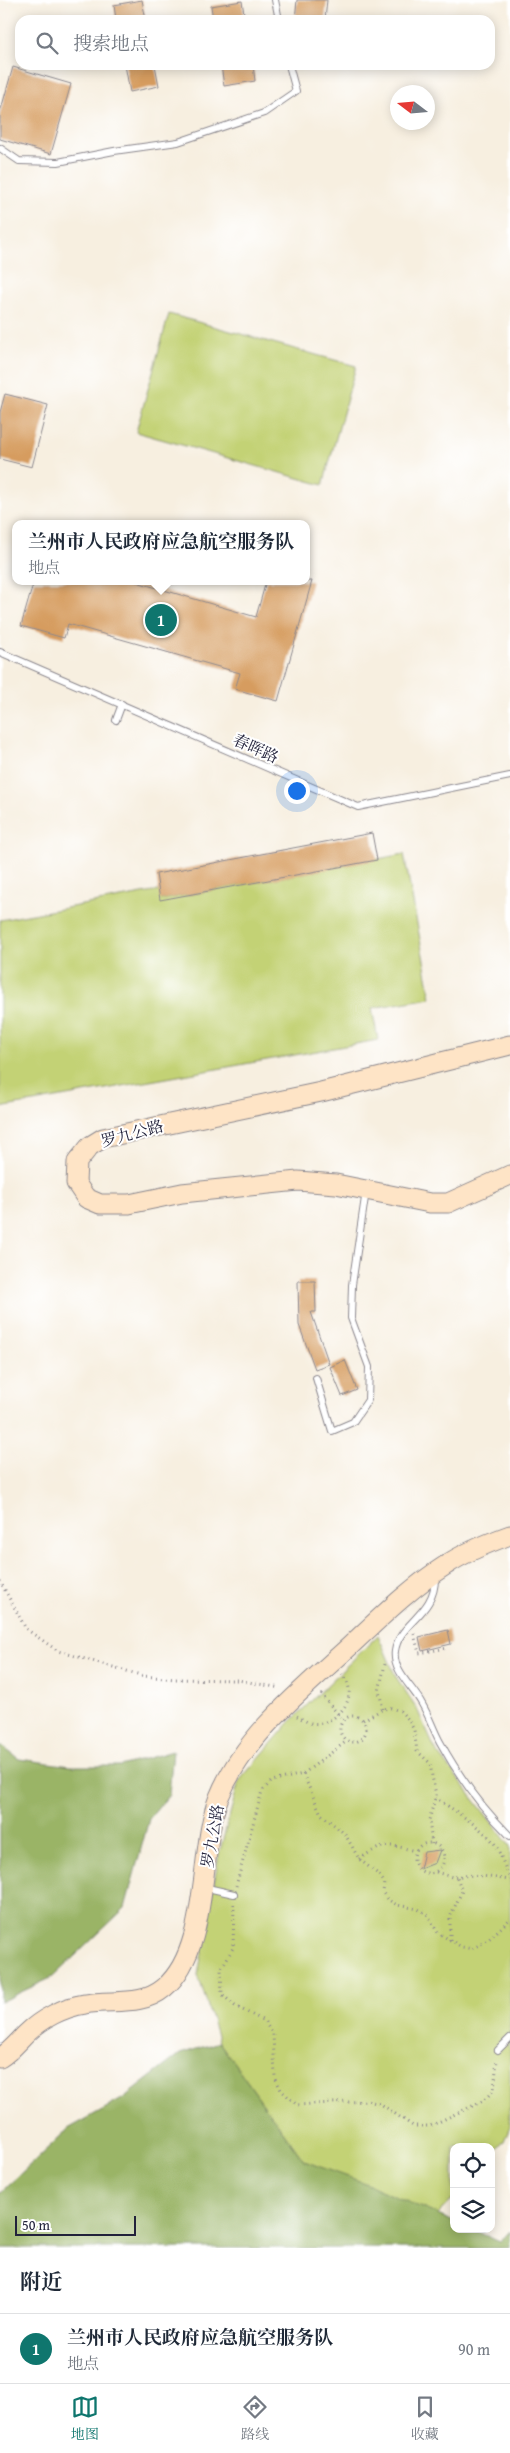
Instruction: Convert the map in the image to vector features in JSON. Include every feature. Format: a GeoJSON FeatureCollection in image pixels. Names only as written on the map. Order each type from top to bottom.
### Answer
{"type":"FeatureCollection","features":[{"type":"Feature","properties":{"kind":"street","name":"罗九公路"},"geometry":{"type":"LineString","coordinates":[[510,1045],[321,1092],[103,1138],[90,1146],[77,1162],[76,1183],[86,1198],[100,1204],[128,1204],[182,1194],[298,1181],[336,1184],[430,1202],[448,1203],[510,1175]]}},
{"type":"Feature","properties":{"kind":"street","name":"罗九公路"},"geometry":{"type":"LineString","coordinates":[[0,2058],[10,2052],[41,2022],[61,2012],[84,2004],[144,2000],[164,1988],[180,1970],[187,1952],[203,1887],[210,1835],[219,1798],[240,1758],[406,1594],[446,1564],[481,1546],[510,1535]]}},
{"type":"Feature","properties":{"kind":"lane"},"geometry":{"type":"LineString","coordinates":[[275,0],[278,15]]}},
{"type":"Feature","properties":{"kind":"lane"},"geometry":{"type":"LineString","coordinates":[[0,148],[19,161],[58,162],[114,151],[178,142],[264,113],[296,91],[290,70]]}},
{"type":"Feature","properties":{"kind":"lane","name":"春晖路"},"geometry":{"type":"LineString","coordinates":[[0,652],[358,807],[510,776]]}},
{"type":"Feature","properties":{"kind":"lane"},"geometry":{"type":"LineString","coordinates":[[116,720],[122,704]]}},
{"type":"Feature","properties":{"kind":"lane"},"geometry":{"type":"LineString","coordinates":[[316,1378],[332,1431],[353,1422],[368,1400],[369,1368],[351,1318],[352,1285],[367,1189]]}},
{"type":"Feature","properties":{"kind":"lane"},"geometry":{"type":"LineString","coordinates":[[435,1573],[435,1586],[430,1601],[402,1634],[395,1651],[397,1666],[422,1702],[440,1742],[452,1761],[496,1821],[510,1836]]}},
{"type":"Feature","properties":{"kind":"lane"},"geometry":{"type":"LineString","coordinates":[[203,1887],[234,1894]]}},
{"type":"Feature","properties":{"kind":"lane"},"geometry":{"type":"LineString","coordinates":[[498,2050],[510,2038]]}},
{"type":"Feature","properties":{"kind":"path"},"geometry":{"type":"LineString","coordinates":[[0,1581],[26,1629],[58,1651],[144,1676],[175,1679],[238,1680],[309,1691],[339,1714],[343,1720]]}},
{"type":"Feature","properties":{"kind":"path"},"geometry":{"type":"LineString","coordinates":[[412,1624],[418,1654],[448,1648]]}},
{"type":"Feature","properties":{"kind":"path"},"geometry":{"type":"LineString","coordinates":[[383,1709],[379,1691],[382,1673],[387,1660],[395,1651]]}},
{"type":"Feature","properties":{"kind":"path"},"geometry":{"type":"LineString","coordinates":[[294,1714],[310,1723],[321,1723],[339,1714],[346,1703],[348,1684],[338,1668]]}},
{"type":"Feature","properties":{"kind":"path"},"geometry":{"type":"LineString","coordinates":[[347,1741],[340,1730],[343,1720],[352,1716],[363,1720],[383,1709],[391,1708],[400,1711],[408,1719],[414,1730],[417,1751],[430,1763],[435,1798],[429,1820],[432,1844]]}},
{"type":"Feature","properties":{"kind":"path"},"geometry":{"type":"LineString","coordinates":[[363,1720],[366,1728],[364,1737],[356,1742],[347,1741],[303,1774],[272,1781],[262,1791],[234,1894],[233,1948],[221,1969],[222,1994],[235,2006],[264,2021],[273,2034],[274,2077],[281,2090],[297,2105],[367,2101],[381,2104],[414,2126],[430,2126],[483,2101],[494,2090],[498,2050]]}},
{"type":"Feature","properties":{"kind":"path"},"geometry":{"type":"LineString","coordinates":[[303,1774],[320,1814],[346,1834],[359,1859],[379,1875],[384,1882],[383,1893],[387,1899],[397,1905],[418,1909],[427,1914],[438,1933],[462,1947],[472,1949],[488,1940],[510,1919]]}},
{"type":"Feature","properties":{"kind":"path"},"geometry":{"type":"LineString","coordinates":[[435,1798],[457,1811],[464,1819],[488,1836],[494,1843],[510,1879]]}},
{"type":"Feature","properties":{"kind":"path"},"geometry":{"type":"LineString","coordinates":[[359,1859],[380,1846],[389,1844],[415,1851]]}},
{"type":"Feature","properties":{"kind":"path"},"geometry":{"type":"LineString","coordinates":[[436,1872],[442,1864],[443,1854],[437,1846],[422,1844],[415,1851],[414,1861],[418,1869],[426,1873],[436,1872],[457,1877],[475,1875],[510,1879]]}},
{"type":"Feature","properties":{"kind":"path"},"geometry":{"type":"LineString","coordinates":[[450,1941],[450,1917],[462,1891],[457,1877]]}},
{"type":"Feature","properties":{"kind":"green space"},"geometry":{"type":"Polygon","coordinates":[[[169,314],[356,366],[323,485],[136,432],[169,314]]]}},
{"type":"Feature","properties":{"kind":"green space"},"geometry":{"type":"Polygon","coordinates":[[[404,854],[431,998],[372,1008],[378,1040],[0,1108],[0,920],[159,891],[161,900],[404,854]]]}},
{"type":"Feature","properties":{"kind":"green space"},"geometry":{"type":"Polygon","coordinates":[[[378,1635],[396,1677],[416,1707],[435,1749],[510,1846],[510,2126],[504,2141],[495,2151],[495,2143],[450,2143],[450,2202],[438,2215],[304,2161],[219,2042],[198,1975],[219,1854],[239,1781],[290,1722],[378,1635]]]}},
{"type":"Feature","properties":{"kind":"green space"},"geometry":{"type":"Polygon","coordinates":[[[0,1745],[19,1759],[71,1766],[120,1766],[173,1751],[169,1795],[149,1819],[125,1908],[53,1977],[0,2002],[0,1745]]]}},
{"type":"Feature","properties":{"kind":"green space"},"geometry":{"type":"Polygon","coordinates":[[[219,2042],[304,2161],[362,2182],[450,2220],[450,2233],[480,2233],[500,2242],[510,2231],[510,2248],[0,2248],[0,2193],[68,2129],[122,2099],[180,2054],[219,2042]]]}},
{"type":"Feature","properties":{"kind":"building"},"geometry":{"type":"Polygon","coordinates":[[[142,0],[145,15],[115,15],[114,5],[142,0]]]}},
{"type":"Feature","properties":{"kind":"building"},"geometry":{"type":"Polygon","coordinates":[[[297,0],[327,0],[326,15],[296,15],[297,0]]]}},
{"type":"Feature","properties":{"kind":"building"},"geometry":{"type":"Polygon","coordinates":[[[242,1],[244,15],[212,15],[211,6],[242,1]]]}},
{"type":"Feature","properties":{"kind":"building"},"geometry":{"type":"Polygon","coordinates":[[[13,67],[15,70],[23,70],[71,84],[51,154],[0,139],[0,113],[13,67]]]}},
{"type":"Feature","properties":{"kind":"building"},"geometry":{"type":"Polygon","coordinates":[[[126,70],[156,70],[159,86],[130,92],[126,70]]]}},
{"type":"Feature","properties":{"kind":"building"},"geometry":{"type":"Polygon","coordinates":[[[222,70],[254,70],[255,81],[224,86],[222,70]]]}},
{"type":"Feature","properties":{"kind":"building"},"geometry":{"type":"Polygon","coordinates":[[[5,394],[48,405],[32,467],[0,459],[0,412],[5,394]]]}},
{"type":"Feature","properties":{"kind":"building"},"geometry":{"type":"Polygon","coordinates":[[[310,581],[312,581],[278,701],[235,689],[240,673],[68,624],[64,638],[21,626],[33,585],[147,585],[256,617],[265,585],[310,585],[310,581]]]}},
{"type":"Feature","properties":{"kind":"building"},"geometry":{"type":"Polygon","coordinates":[[[372,833],[377,860],[160,900],[156,874],[372,833]]]}},
{"type":"Feature","properties":{"kind":"building"},"geometry":{"type":"Polygon","coordinates":[[[298,1281],[315,1281],[316,1312],[311,1312],[329,1364],[315,1369],[299,1325],[298,1281]]]}},
{"type":"Feature","properties":{"kind":"building"},"geometry":{"type":"Polygon","coordinates":[[[345,1360],[357,1390],[342,1396],[330,1367],[345,1360]]]}},
{"type":"Feature","properties":{"kind":"building"},"geometry":{"type":"Polygon","coordinates":[[[448,1630],[451,1644],[422,1651],[419,1637],[448,1630]]]}},
{"type":"Feature","properties":{"kind":"building"},"geometry":{"type":"Polygon","coordinates":[[[440,1850],[435,1863],[420,1869],[424,1852],[440,1850]]]}},
{"type":"Feature","properties":{"kind":"place","name":"兰州市人民政府应急航空服务队"},"geometry":{"type":"Point","coordinates":[161,620]}}]}
